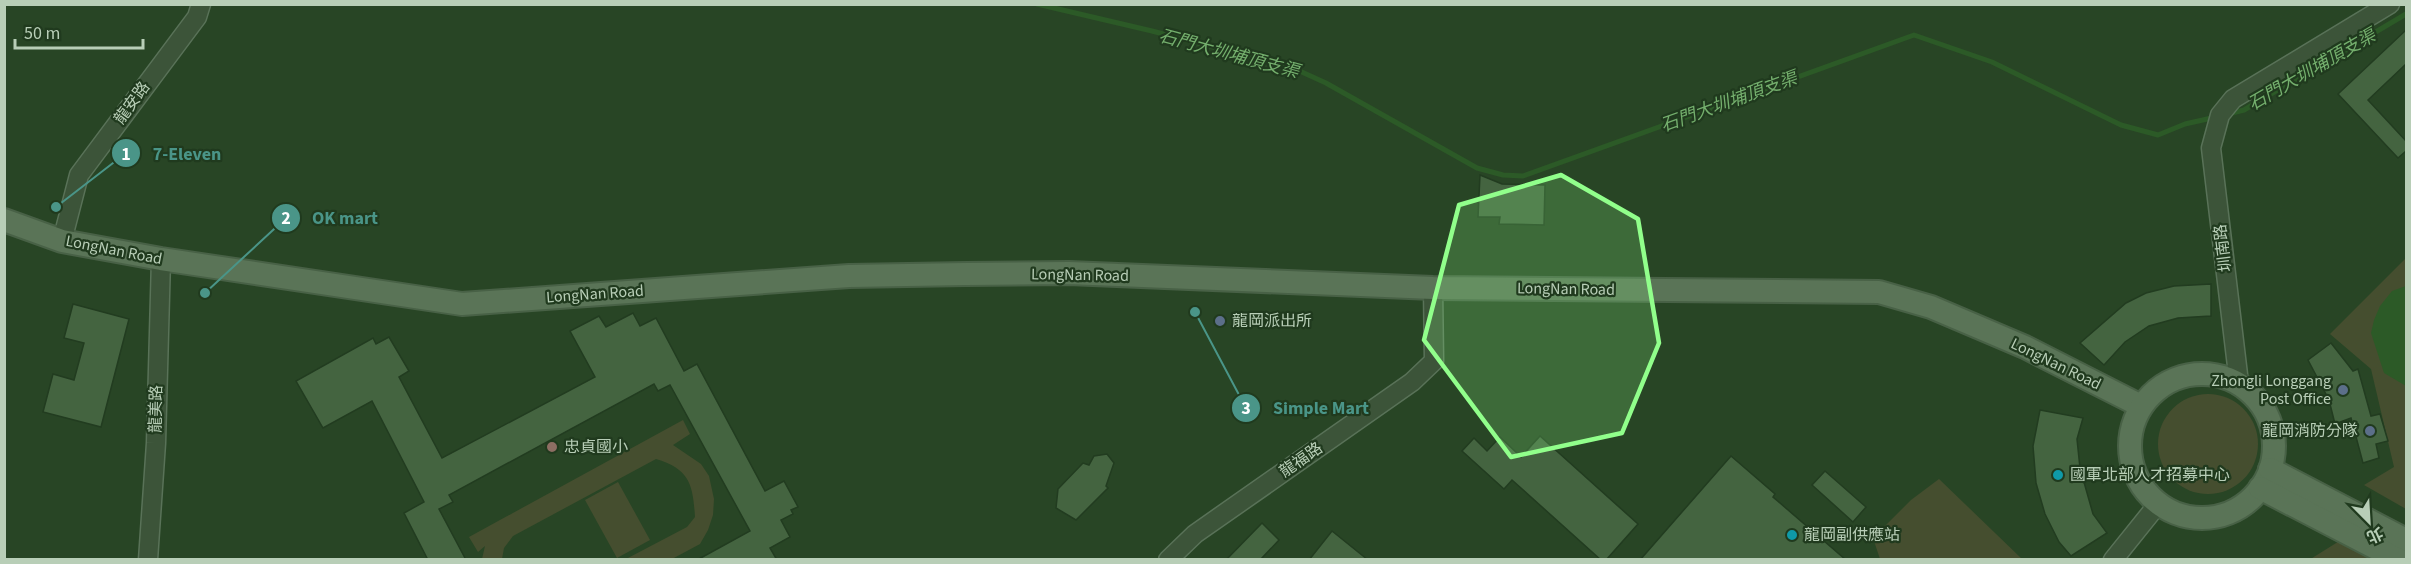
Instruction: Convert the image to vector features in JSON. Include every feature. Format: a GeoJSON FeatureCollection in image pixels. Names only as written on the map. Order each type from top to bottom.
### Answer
{"type":"FeatureCollection","features":[{"type":"Feature","properties":{"kind":"main road","name":"LongNan Road"},"geometry":{"type":"LineString","coordinates":[[4,220],[62,241],[160,259],[462,304],[849,276],[1069,273],[1433,288],[1879,292],[1931,307],[2025,347],[2141,406]]}},
{"type":"Feature","properties":{"kind":"main road"},"geometry":{"type":"LineString","coordinates":[[2213,374],[2239,382],[2261,404],[2275,440],[2274,457],[2265,478],[2245,505],[2226,515],[2197,518],[2176,513],[2158,504],[2142,487],[2134,468],[2130,449],[2141,406],[2154,392],[2172,380],[2213,374]]}},
{"type":"Feature","properties":{"kind":"main road"},"geometry":{"type":"LineString","coordinates":[[2265,478],[2406,540]]}},
{"type":"Feature","properties":{"kind":"main road"},"geometry":{"type":"LineString","coordinates":[[2265,478],[2399,560]]}},
{"type":"Feature","properties":{"kind":"street","name":"龍安路"},"geometry":{"type":"LineString","coordinates":[[62,241],[79,175],[197,17],[201,4]]}},
{"type":"Feature","properties":{"kind":"street","name":"圳南路"},"geometry":{"type":"LineString","coordinates":[[2239,382],[2211,148],[2220,115],[2233,99],[2390,4]]}},
{"type":"Feature","properties":{"kind":"street","name":"龍美路"},"geometry":{"type":"LineString","coordinates":[[148,560],[156,443],[160,259]]}},
{"type":"Feature","properties":{"kind":"street","name":"龍福路"},"geometry":{"type":"LineString","coordinates":[[1168,560],[1195,534],[1412,382],[1434,361],[1433,288]]}},
{"type":"Feature","properties":{"kind":"street"},"geometry":{"type":"LineString","coordinates":[[2113,560],[2158,504]]}},
{"type":"Feature","properties":{"kind":"highlighted area"},"geometry":{"type":"Polygon","coordinates":[[[1561,175],[1638,219],[1659,343],[1622,433],[1511,457],[1424,340],[1459,205],[1561,175]]]}},
{"type":"Feature","properties":{"kind":"shaded area"},"geometry":{"type":"Polygon","coordinates":[[[2406,258],[2406,509],[2364,485],[2394,467],[2371,369],[2330,334],[2406,258]]]}},
{"type":"Feature","properties":{"kind":"shaded area"},"geometry":{"type":"Polygon","coordinates":[[[2406,286],[2406,386],[2384,373],[2371,333],[2380,306],[2392,291],[2406,286]]]}},
{"type":"Feature","properties":{"kind":"shaded area"},"geometry":{"type":"Polygon","coordinates":[[[2208,394],[2227,397],[2244,408],[2255,425],[2258,444],[2255,463],[2244,480],[2227,491],[2208,494],[2189,491],[2172,480],[2161,463],[2158,444],[2161,425],[2172,408],[2189,397],[2208,394]]]}},
{"type":"Feature","properties":{"kind":"shaded area"},"geometry":{"type":"Polygon","coordinates":[[[683,420],[690,434],[673,445],[701,464],[709,476],[714,499],[713,515],[700,544],[672,559],[626,559],[687,527],[695,517],[693,496],[688,480],[676,468],[656,459],[513,536],[504,548],[502,559],[482,559],[485,546],[478,552],[469,537],[683,420]]]}},
{"type":"Feature","properties":{"kind":"shaded area"},"geometry":{"type":"Polygon","coordinates":[[[1939,479],[2022,559],[1880,559],[1873,538],[1911,500],[1939,479]]]}},
{"type":"Feature","properties":{"kind":"shaded area"},"geometry":{"type":"Polygon","coordinates":[[[618,482],[650,540],[617,558],[585,500],[618,482]]]}},
{"type":"Feature","properties":{"kind":"shaded area"},"geometry":{"type":"Polygon","coordinates":[[[2341,540],[2375,560],[2309,560],[2341,540]]]}},
{"type":"Feature","properties":{"kind":"building"},"geometry":{"type":"Polygon","coordinates":[[[2406,30],[2406,64],[2368,100],[2406,141],[2406,151],[2398,158],[2338,94],[2406,30]]]}},
{"type":"Feature","properties":{"kind":"building"},"geometry":{"type":"Polygon","coordinates":[[[1480,175],[1502,184],[1545,185],[1544,225],[1499,224],[1500,217],[1478,217],[1480,175]]]}},
{"type":"Feature","properties":{"kind":"building"},"geometry":{"type":"Polygon","coordinates":[[[2211,284],[2211,316],[2178,318],[2149,326],[2125,342],[2104,365],[2080,343],[2126,303],[2146,293],[2174,286],[2211,284]]]}},
{"type":"Feature","properties":{"kind":"building"},"geometry":{"type":"Polygon","coordinates":[[[73,304],[129,319],[101,427],[43,412],[53,374],[74,380],[84,343],[64,338],[73,304]]]}},
{"type":"Feature","properties":{"kind":"building"},"geometry":{"type":"Polygon","coordinates":[[[633,313],[640,326],[656,318],[684,371],[697,364],[765,491],[784,481],[798,507],[791,510],[793,514],[781,520],[790,537],[770,548],[777,560],[697,560],[750,531],[670,385],[658,391],[654,384],[449,495],[453,502],[439,509],[466,560],[428,560],[404,513],[424,502],[372,401],[323,428],[296,381],[373,338],[376,344],[389,337],[409,371],[399,377],[442,458],[595,377],[570,331],[599,316],[606,327],[633,313]]]}},
{"type":"Feature","properties":{"kind":"building","name":"Zhongli Longgang Post Office"},"geometry":{"type":"Polygon","coordinates":[[[2331,343],[2353,371],[2358,369],[2371,416],[2380,414],[2388,441],[2376,444],[2379,458],[2363,463],[2351,418],[2335,424],[2329,400],[2308,360],[2331,343]]]}},
{"type":"Feature","properties":{"kind":"building","name":"國軍北部人才招募中心"},"geometry":{"type":"Polygon","coordinates":[[[2040,410],[2083,418],[2077,439],[2080,468],[2093,514],[2107,533],[2071,556],[2059,542],[2045,514],[2036,483],[2033,446],[2040,410]]]}},
{"type":"Feature","properties":{"kind":"building"},"geometry":{"type":"Polygon","coordinates":[[[1540,436],[1638,524],[1606,560],[1601,560],[1512,480],[1504,489],[1462,451],[1474,438],[1487,451],[1500,437],[1521,457],[1540,436]]]}},
{"type":"Feature","properties":{"kind":"building"},"geometry":{"type":"Polygon","coordinates":[[[1107,454],[1114,463],[1106,486],[1108,488],[1076,520],[1056,508],[1058,489],[1083,463],[1089,465],[1094,456],[1107,454]]]}},
{"type":"Feature","properties":{"kind":"building"},"geometry":{"type":"Polygon","coordinates":[[[1731,456],[1775,494],[1773,497],[1846,560],[1640,560],[1731,456]]]}},
{"type":"Feature","properties":{"kind":"building"},"geometry":{"type":"Polygon","coordinates":[[[1825,471],[1866,507],[1853,522],[1812,485],[1825,471]]]}},
{"type":"Feature","properties":{"kind":"building"},"geometry":{"type":"Polygon","coordinates":[[[1262,523],[1279,540],[1260,560],[1226,560],[1262,523]]]}},
{"type":"Feature","properties":{"kind":"building"},"geometry":{"type":"Polygon","coordinates":[[[1332,531],[1368,560],[1309,560],[1332,531]]]}},
{"type":"Feature","properties":{"kind":"waterway","name":"石門大圳埔頂支渠"},"geometry":{"type":"LineString","coordinates":[[1037,4],[1293,68],[1326,83],[1477,168],[1503,175],[1523,176],[1914,35],[1992,62],[2121,125],[2158,135],[2185,124],[2216,117]]}},
{"type":"Feature","properties":{"kind":"waterway","name":"石門大圳埔頂支渠"},"geometry":{"type":"LineString","coordinates":[[2228,114],[2244,110],[2406,14]]}},
{"type":"Feature","properties":{"kind":"place","name":"7-Eleven"},"geometry":{"type":"Point","coordinates":[56,207]}},
{"type":"Feature","properties":{"kind":"place","name":"OK mart"},"geometry":{"type":"Point","coordinates":[205,293]}},
{"type":"Feature","properties":{"kind":"place","name":"Simple Mart"},"geometry":{"type":"Point","coordinates":[1195,312]}},
{"type":"Feature","properties":{"kind":"place","name":"龍岡派出所"},"geometry":{"type":"Point","coordinates":[1220,321]}},
{"type":"Feature","properties":{"kind":"place","name":"Zhongli Longgang Post Office"},"geometry":{"type":"Point","coordinates":[2343,390]}},
{"type":"Feature","properties":{"kind":"place","name":"龍岡消防分隊"},"geometry":{"type":"Point","coordinates":[2370,431]}},
{"type":"Feature","properties":{"kind":"place","name":"忠貞國小"},"geometry":{"type":"Point","coordinates":[552,447]}},
{"type":"Feature","properties":{"kind":"place","name":"國軍北部人才招募中心"},"geometry":{"type":"Point","coordinates":[2058,475]}},
{"type":"Feature","properties":{"kind":"place","name":"龍岡副供應站"},"geometry":{"type":"Point","coordinates":[1792,535]}}]}
